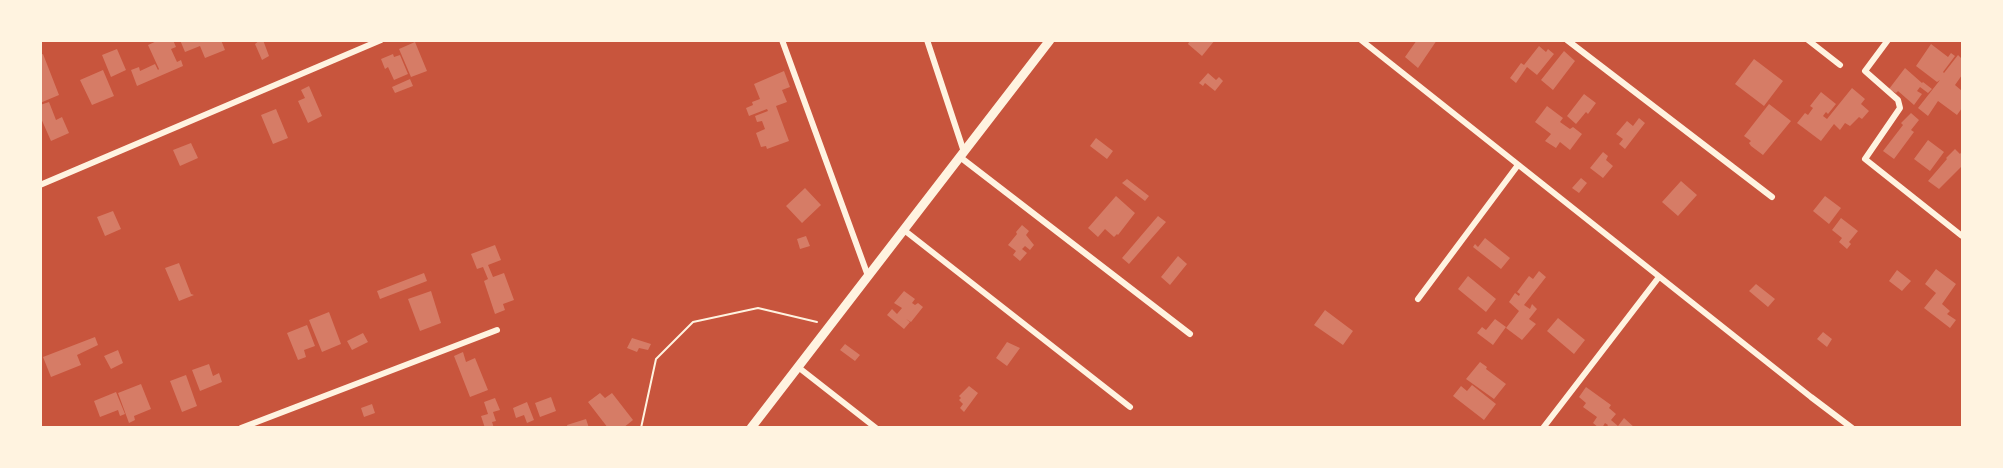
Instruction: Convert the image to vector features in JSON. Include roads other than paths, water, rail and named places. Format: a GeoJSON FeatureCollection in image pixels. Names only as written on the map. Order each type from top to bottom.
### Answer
{"type":"FeatureCollection","features":[{"type":"Feature","properties":{"kind":"street"},"geometry":{"type":"LineString","coordinates":[[40,185],[381,40]]}},
{"type":"Feature","properties":{"kind":"street"},"geometry":{"type":"LineString","coordinates":[[782,40],[868,276]]}},
{"type":"Feature","properties":{"kind":"street"},"geometry":{"type":"LineString","coordinates":[[927,40],[962,154],[1190,334]]}},
{"type":"Feature","properties":{"kind":"street"},"geometry":{"type":"LineString","coordinates":[[751,428],[1050,40]]}},
{"type":"Feature","properties":{"kind":"street"},"geometry":{"type":"LineString","coordinates":[[1361,40],[1852,428]]}},
{"type":"Feature","properties":{"kind":"street"},"geometry":{"type":"LineString","coordinates":[[1567,40],[1772,197]]}},
{"type":"Feature","properties":{"kind":"street"},"geometry":{"type":"LineString","coordinates":[[1808,40],[1840,65]]}},
{"type":"Feature","properties":{"kind":"street"},"geometry":{"type":"LineString","coordinates":[[1888,40],[1865,71],[1898,100],[1900,108],[1865,159],[1962,236]]}},
{"type":"Feature","properties":{"kind":"street"},"geometry":{"type":"LineString","coordinates":[[1418,299],[1518,165]]}},
{"type":"Feature","properties":{"kind":"street"},"geometry":{"type":"LineString","coordinates":[[904,230],[1130,407]]}},
{"type":"Feature","properties":{"kind":"street"},"geometry":{"type":"LineString","coordinates":[[1543,428],[1659,277]]}},
{"type":"Feature","properties":{"kind":"street"},"geometry":{"type":"LineString","coordinates":[[241,428],[497,330]]}},
{"type":"Feature","properties":{"kind":"street"},"geometry":{"type":"LineString","coordinates":[[798,367],[876,428]]}}]}
